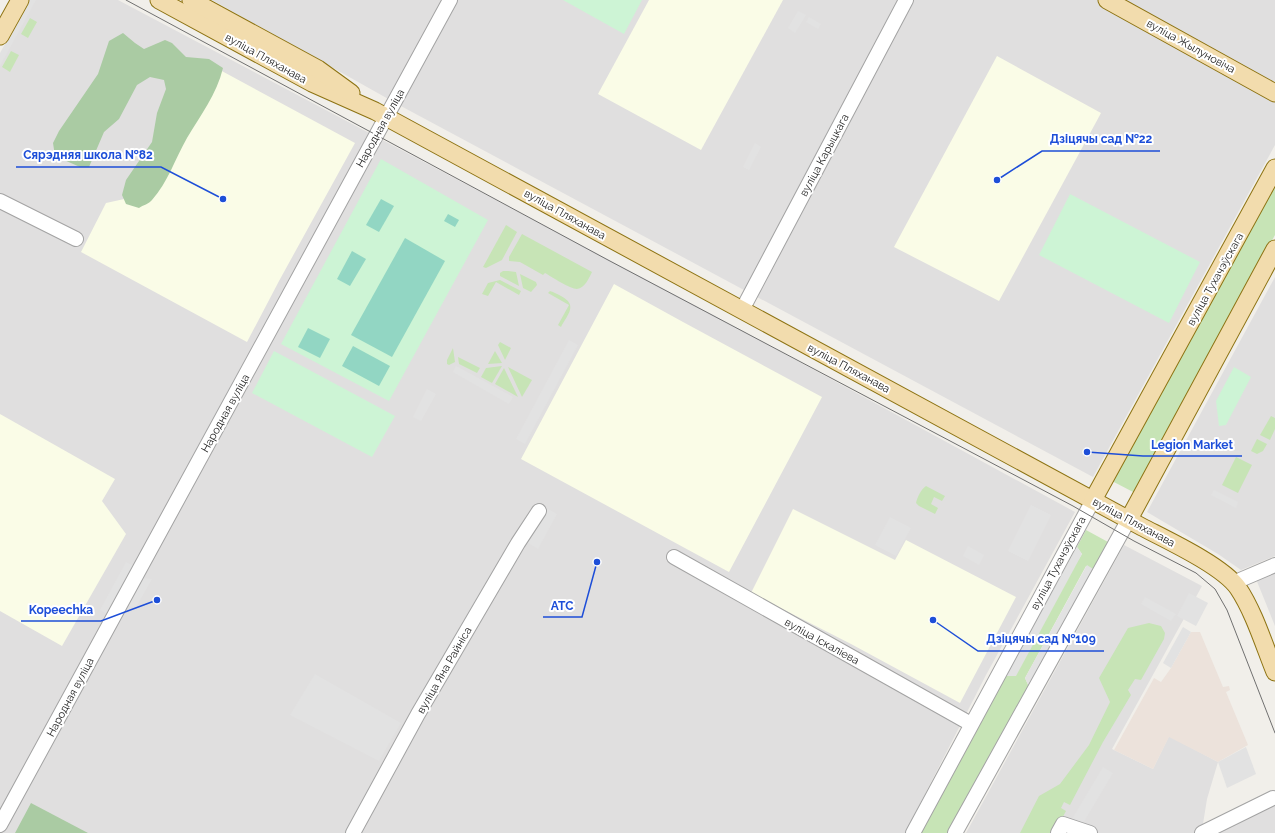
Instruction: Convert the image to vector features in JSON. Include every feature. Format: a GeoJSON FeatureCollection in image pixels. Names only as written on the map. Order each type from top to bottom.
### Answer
{"type":"FeatureCollection","features":[{"type":"Feature","properties":{"kind":"main road"},"geometry":{"type":"LineString","coordinates":[[0,36],[20,0]]}},
{"type":"Feature","properties":{"kind":"main road","name":"вуліца Пляханава"},"geometry":{"type":"LineString","coordinates":[[159,0],[312,83],[381,114],[1129,519],[1209,564],[1233,583],[1247,604],[1275,672]]}},
{"type":"Feature","properties":{"kind":"main road","name":"вуліца Пляханава"},"geometry":{"type":"LineString","coordinates":[[191,0],[318,69],[381,114]]}},
{"type":"Feature","properties":{"kind":"main road","name":"вуліца Жылуновіча"},"geometry":{"type":"LineString","coordinates":[[1107,0],[1275,92]]}},
{"type":"Feature","properties":{"kind":"main road","name":"вуліца Тухачэўскага"},"geometry":{"type":"LineString","coordinates":[[1093,500],[1275,168]]}},
{"type":"Feature","properties":{"kind":"main road"},"geometry":{"type":"LineString","coordinates":[[1129,519],[1275,249]]}},
{"type":"Feature","properties":{"kind":"street","name":"Народная вуліца"},"geometry":{"type":"LineString","coordinates":[[0,825],[381,114],[450,0]]}},
{"type":"Feature","properties":{"kind":"street","name":"вуліца Карыцкага"},"geometry":{"type":"LineString","coordinates":[[742,310],[906,0]]}},
{"type":"Feature","properties":{"kind":"street"},"geometry":{"type":"LineString","coordinates":[[0,201],[76,239]]}},
{"type":"Feature","properties":{"kind":"street","name":"вуліца Тухачэўскага"},"geometry":{"type":"LineString","coordinates":[[913,833],[1093,500]]}},
{"type":"Feature","properties":{"kind":"street","name":"вуліца Яна Райніса"},"geometry":{"type":"LineString","coordinates":[[353,833],[422,707],[518,543],[539,511]]}},
{"type":"Feature","properties":{"kind":"street"},"geometry":{"type":"LineString","coordinates":[[955,833],[1129,519]]}},
{"type":"Feature","properties":{"kind":"street","name":"вуліца Іскаліева"},"geometry":{"type":"LineString","coordinates":[[674,557],[971,724]]}},
{"type":"Feature","properties":{"kind":"street"},"geometry":{"type":"LineString","coordinates":[[1233,583],[1275,565]]}},
{"type":"Feature","properties":{"kind":"street"},"geometry":{"type":"LineString","coordinates":[[1202,833],[1273,798]]}},
{"type":"Feature","properties":{"kind":"street"},"geometry":{"type":"LineString","coordinates":[[1058,833],[1063,824],[1090,833]]}},
{"type":"Feature","properties":{"kind":"shaded area"},"geometry":{"type":"Polygon","coordinates":[[[29,0],[36,0],[0,66],[0,53],[29,0]]]}},
{"type":"Feature","properties":{"kind":"shaded area"},"geometry":{"type":"Polygon","coordinates":[[[34,0],[118,0],[717,317],[1075,512],[986,675],[905,833],[0,833],[0,61],[34,0]]]}},
{"type":"Feature","properties":{"kind":"shaded area"},"geometry":{"type":"Polygon","coordinates":[[[212,0],[1275,0],[1275,145],[1093,477],[399,105],[212,0]]]}},
{"type":"Feature","properties":{"kind":"shaded area"},"geometry":{"type":"Polygon","coordinates":[[[649,0],[783,0],[701,150],[598,94],[649,0]]]}},
{"type":"Feature","properties":{"kind":"shaded area"},"geometry":{"type":"Polygon","coordinates":[[[798,11],[806,15],[795,33],[788,28],[798,11]]]}},
{"type":"Feature","properties":{"kind":"shaded area"},"geometry":{"type":"Polygon","coordinates":[[[809,17],[821,24],[818,29],[806,22],[809,17]]]}},
{"type":"Feature","properties":{"kind":"shaded area"},"geometry":{"type":"Polygon","coordinates":[[[997,56],[1101,113],[999,301],[894,247],[997,56]]]}},
{"type":"Feature","properties":{"kind":"shaded area"},"geometry":{"type":"Polygon","coordinates":[[[207,63],[355,143],[247,342],[81,252],[106,203],[138,196],[207,63]]]}},
{"type":"Feature","properties":{"kind":"shaded area"},"geometry":{"type":"Polygon","coordinates":[[[755,143],[761,147],[749,170],[743,167],[755,143]]]}},
{"type":"Feature","properties":{"kind":"shaded area"},"geometry":{"type":"Polygon","coordinates":[[[1275,277],[1275,556],[1241,570],[1218,554],[1147,512],[1275,277]]]}},
{"type":"Feature","properties":{"kind":"shaded area"},"geometry":{"type":"Polygon","coordinates":[[[614,284],[822,397],[729,572],[521,459],[614,284]]]}},
{"type":"Feature","properties":{"kind":"shaded area"},"geometry":{"type":"Polygon","coordinates":[[[569,340],[578,345],[525,444],[516,439],[569,340]]]}},
{"type":"Feature","properties":{"kind":"shaded area"},"geometry":{"type":"Polygon","coordinates":[[[456,366],[513,397],[509,404],[453,372],[456,366]]]}},
{"type":"Feature","properties":{"kind":"shaded area"},"geometry":{"type":"Polygon","coordinates":[[[427,389],[436,394],[421,421],[413,417],[427,389]]]}},
{"type":"Feature","properties":{"kind":"shaded area"},"geometry":{"type":"Polygon","coordinates":[[[0,414],[115,479],[102,501],[126,534],[62,646],[0,611],[0,414]]]}},
{"type":"Feature","properties":{"kind":"shaded area"},"geometry":{"type":"Polygon","coordinates":[[[1214,490],[1238,502],[1236,508],[1211,495],[1214,490]]]}},
{"type":"Feature","properties":{"kind":"shaded area"},"geometry":{"type":"Polygon","coordinates":[[[537,503],[557,514],[538,549],[518,537],[537,503]]]}},
{"type":"Feature","properties":{"kind":"shaded area"},"geometry":{"type":"Polygon","coordinates":[[[1031,505],[1051,515],[1028,561],[1008,551],[1031,505]]]}},
{"type":"Feature","properties":{"kind":"shaded area"},"geometry":{"type":"Polygon","coordinates":[[[793,509],[895,560],[906,540],[1016,597],[960,703],[851,644],[751,593],[793,509]]]}},
{"type":"Feature","properties":{"kind":"shaded area"},"geometry":{"type":"Polygon","coordinates":[[[890,517],[911,528],[896,556],[875,545],[890,517]]]}},
{"type":"Feature","properties":{"kind":"shaded area"},"geometry":{"type":"Polygon","coordinates":[[[1124,545],[1202,586],[1112,749],[1153,769],[1169,736],[1218,762],[1207,799],[1202,830],[1203,833],[966,833],[1124,545]]]}},
{"type":"Feature","properties":{"kind":"shaded area"},"geometry":{"type":"Polygon","coordinates":[[[968,546],[984,555],[979,565],[963,556],[968,546]]]}},
{"type":"Feature","properties":{"kind":"shaded area"},"geometry":{"type":"Polygon","coordinates":[[[1077,547],[1082,554],[1016,676],[1005,676],[1077,547]]]}},
{"type":"Feature","properties":{"kind":"shaded area"},"geometry":{"type":"Polygon","coordinates":[[[126,562],[134,566],[108,615],[100,610],[126,562]]]}},
{"type":"Feature","properties":{"kind":"shaded area"},"geometry":{"type":"Polygon","coordinates":[[[1087,565],[1093,569],[1029,687],[1025,678],[1087,565]]]}},
{"type":"Feature","properties":{"kind":"shaded area"},"geometry":{"type":"Polygon","coordinates":[[[1275,571],[1275,626],[1256,579],[1275,571]]]}},
{"type":"Feature","properties":{"kind":"shaded area"},"geometry":{"type":"Polygon","coordinates":[[[142,578],[152,579],[136,607],[127,606],[142,578]]]}},
{"type":"Feature","properties":{"kind":"shaded area"},"geometry":{"type":"Polygon","coordinates":[[[1189,593],[1208,603],[1196,626],[1177,616],[1189,593]]]}},
{"type":"Feature","properties":{"kind":"shaded area"},"geometry":{"type":"Polygon","coordinates":[[[1145,597],[1176,614],[1171,621],[1141,604],[1145,597]]]}},
{"type":"Feature","properties":{"kind":"shaded area"},"geometry":{"type":"Polygon","coordinates":[[[1183,627],[1191,632],[1171,668],[1163,663],[1183,627]]]}},
{"type":"Feature","properties":{"kind":"shaded area"},"geometry":{"type":"Polygon","coordinates":[[[1191,632],[1200,632],[1223,687],[1229,686],[1230,690],[1226,692],[1248,745],[1218,762],[1169,737],[1153,769],[1114,750],[1154,678],[1161,682],[1171,668],[1191,632]]]}},
{"type":"Feature","properties":{"kind":"shaded area"},"geometry":{"type":"Polygon","coordinates":[[[315,674],[401,723],[379,761],[290,715],[315,674]]]}},
{"type":"Feature","properties":{"kind":"shaded area"},"geometry":{"type":"Polygon","coordinates":[[[1246,747],[1256,774],[1227,788],[1218,762],[1246,747]]]}},
{"type":"Feature","properties":{"kind":"shaded area"},"geometry":{"type":"Polygon","coordinates":[[[1103,767],[1113,773],[1082,825],[1072,819],[1103,767]]]}},
{"type":"Feature","properties":{"kind":"shaded area"},"geometry":{"type":"Polygon","coordinates":[[[1275,801],[1275,833],[1209,833],[1275,801]]]}},
{"type":"Feature","properties":{"kind":"green space"},"geometry":{"type":"Polygon","coordinates":[[[563,0],[642,0],[624,34],[563,0]]]}},
{"type":"Feature","properties":{"kind":"green space"},"geometry":{"type":"Polygon","coordinates":[[[30,18],[37,22],[28,38],[21,34],[30,18]]]}},
{"type":"Feature","properties":{"kind":"green space"},"geometry":{"type":"Polygon","coordinates":[[[123,33],[144,49],[165,40],[172,43],[186,57],[209,59],[223,68],[217,87],[187,138],[163,186],[151,201],[139,208],[126,204],[122,195],[126,180],[152,142],[157,113],[166,89],[164,80],[150,77],[137,85],[119,119],[104,132],[89,167],[80,167],[55,156],[53,143],[59,131],[98,74],[109,41],[123,33]]]}},
{"type":"Feature","properties":{"kind":"green space"},"geometry":{"type":"Polygon","coordinates":[[[11,51],[19,55],[10,72],[2,67],[11,51]]]}},
{"type":"Feature","properties":{"kind":"green space"},"geometry":{"type":"Polygon","coordinates":[[[381,159],[488,220],[389,401],[281,344],[381,159]]]}},
{"type":"Feature","properties":{"kind":"green space"},"geometry":{"type":"Polygon","coordinates":[[[1275,182],[1275,235],[1135,493],[1112,481],[1275,182]]]}},
{"type":"Feature","properties":{"kind":"green space"},"geometry":{"type":"Polygon","coordinates":[[[1070,194],[1200,262],[1169,323],[1039,255],[1070,194]]]}},
{"type":"Feature","properties":{"kind":"green space"},"geometry":{"type":"Polygon","coordinates":[[[381,199],[394,206],[379,232],[366,225],[381,199]]]}},
{"type":"Feature","properties":{"kind":"green space"},"geometry":{"type":"Polygon","coordinates":[[[448,214],[459,220],[455,227],[444,221],[448,214]]]}},
{"type":"Feature","properties":{"kind":"green space"},"geometry":{"type":"Polygon","coordinates":[[[506,225],[517,232],[502,260],[486,268],[483,267],[506,225]]]}},
{"type":"Feature","properties":{"kind":"green space"},"geometry":{"type":"Polygon","coordinates":[[[522,234],[592,272],[582,287],[577,289],[574,288],[545,273],[543,275],[520,262],[509,261],[509,257],[522,234]]]}},
{"type":"Feature","properties":{"kind":"green space"},"geometry":{"type":"Polygon","coordinates":[[[405,238],[445,261],[392,357],[351,335],[405,238]]]}},
{"type":"Feature","properties":{"kind":"green space"},"geometry":{"type":"Polygon","coordinates":[[[352,251],[366,259],[350,286],[337,279],[352,251]]]}},
{"type":"Feature","properties":{"kind":"green space"},"geometry":{"type":"Polygon","coordinates":[[[503,271],[516,272],[519,286],[500,276],[500,273],[503,271]]]}},
{"type":"Feature","properties":{"kind":"green space"},"geometry":{"type":"Polygon","coordinates":[[[520,274],[536,282],[537,285],[531,292],[523,288],[520,274]]]}},
{"type":"Feature","properties":{"kind":"green space"},"geometry":{"type":"Polygon","coordinates":[[[500,280],[521,291],[519,295],[496,282],[488,296],[482,294],[488,283],[500,280]]]}},
{"type":"Feature","properties":{"kind":"green space"},"geometry":{"type":"Polygon","coordinates":[[[550,291],[566,299],[570,306],[569,314],[561,327],[558,325],[569,305],[548,293],[550,291]]]}},
{"type":"Feature","properties":{"kind":"green space"},"geometry":{"type":"Polygon","coordinates":[[[308,328],[330,339],[320,358],[298,347],[308,328]]]}},
{"type":"Feature","properties":{"kind":"green space"},"geometry":{"type":"Polygon","coordinates":[[[500,342],[511,348],[505,360],[498,345],[500,342]]]}},
{"type":"Feature","properties":{"kind":"green space"},"geometry":{"type":"Polygon","coordinates":[[[353,346],[390,366],[379,386],[342,366],[353,346]]]}},
{"type":"Feature","properties":{"kind":"green space"},"geometry":{"type":"Polygon","coordinates":[[[453,348],[455,362],[449,365],[447,364],[447,360],[453,348]]]}},
{"type":"Feature","properties":{"kind":"green space"},"geometry":{"type":"Polygon","coordinates":[[[274,351],[395,416],[372,457],[252,393],[274,351]]]}},
{"type":"Feature","properties":{"kind":"green space"},"geometry":{"type":"Polygon","coordinates":[[[495,351],[502,363],[488,364],[495,351]]]}},
{"type":"Feature","properties":{"kind":"green space"},"geometry":{"type":"Polygon","coordinates":[[[458,357],[480,368],[477,373],[459,364],[458,357]]]}},
{"type":"Feature","properties":{"kind":"green space"},"geometry":{"type":"Polygon","coordinates":[[[502,366],[492,383],[481,377],[486,368],[502,366]]]}},
{"type":"Feature","properties":{"kind":"green space"},"geometry":{"type":"Polygon","coordinates":[[[508,367],[532,380],[522,397],[508,367]]]}},
{"type":"Feature","properties":{"kind":"green space"},"geometry":{"type":"Polygon","coordinates":[[[1234,367],[1251,377],[1226,425],[1219,426],[1216,401],[1234,367]]]}},
{"type":"Feature","properties":{"kind":"green space"},"geometry":{"type":"Polygon","coordinates":[[[504,368],[518,397],[495,384],[504,368]]]}},
{"type":"Feature","properties":{"kind":"green space"},"geometry":{"type":"Polygon","coordinates":[[[1271,416],[1275,418],[1275,429],[1270,440],[1260,435],[1271,416]]]}},
{"type":"Feature","properties":{"kind":"green space"},"geometry":{"type":"Polygon","coordinates":[[[1257,439],[1267,444],[1263,451],[1257,454],[1251,451],[1257,439]]]}},
{"type":"Feature","properties":{"kind":"green space"},"geometry":{"type":"Polygon","coordinates":[[[1236,457],[1252,465],[1238,493],[1222,485],[1236,457]]]}},
{"type":"Feature","properties":{"kind":"green space"},"geometry":{"type":"Polygon","coordinates":[[[926,486],[945,496],[942,501],[934,497],[931,504],[938,508],[935,514],[916,503],[922,489],[926,486]]]}},
{"type":"Feature","properties":{"kind":"green space"},"geometry":{"type":"Polygon","coordinates":[[[1086,530],[1108,542],[1093,569],[1086,566],[1025,678],[1029,687],[949,833],[921,833],[1005,676],[1082,554],[1077,547],[1086,530]]]}},
{"type":"Feature","properties":{"kind":"green space"},"geometry":{"type":"Polygon","coordinates":[[[1149,623],[1161,626],[1165,633],[1164,639],[1141,680],[1135,679],[1128,690],[1131,695],[1103,742],[1070,805],[1064,802],[1061,808],[1066,811],[1054,833],[1020,833],[1039,796],[1060,784],[1089,745],[1110,702],[1099,678],[1128,628],[1149,623]]]}},
{"type":"Feature","properties":{"kind":"green space"},"geometry":{"type":"Polygon","coordinates":[[[31,803],[88,833],[15,833],[31,803]]]}},
{"type":"Feature","properties":{"kind":"tram line"},"geometry":{"type":"LineString","coordinates":[[126,0],[608,260],[1073,506],[1134,541],[1196,573],[1215,589],[1227,610],[1275,733]]}},
{"type":"Feature","properties":{"kind":"place","name":"Дзіцячы сад №22"},"geometry":{"type":"Point","coordinates":[997,180]}},
{"type":"Feature","properties":{"kind":"place","name":"Сярэдняя школа №82"},"geometry":{"type":"Point","coordinates":[223,199]}},
{"type":"Feature","properties":{"kind":"place","name":"Legion Market"},"geometry":{"type":"Point","coordinates":[1087,452]}},
{"type":"Feature","properties":{"kind":"place","name":"АТС"},"geometry":{"type":"Point","coordinates":[597,562]}},
{"type":"Feature","properties":{"kind":"place","name":"Kopeechka"},"geometry":{"type":"Point","coordinates":[157,600]}},
{"type":"Feature","properties":{"kind":"place","name":"Дзіцячы сад №109"},"geometry":{"type":"Point","coordinates":[933,620]}}]}
